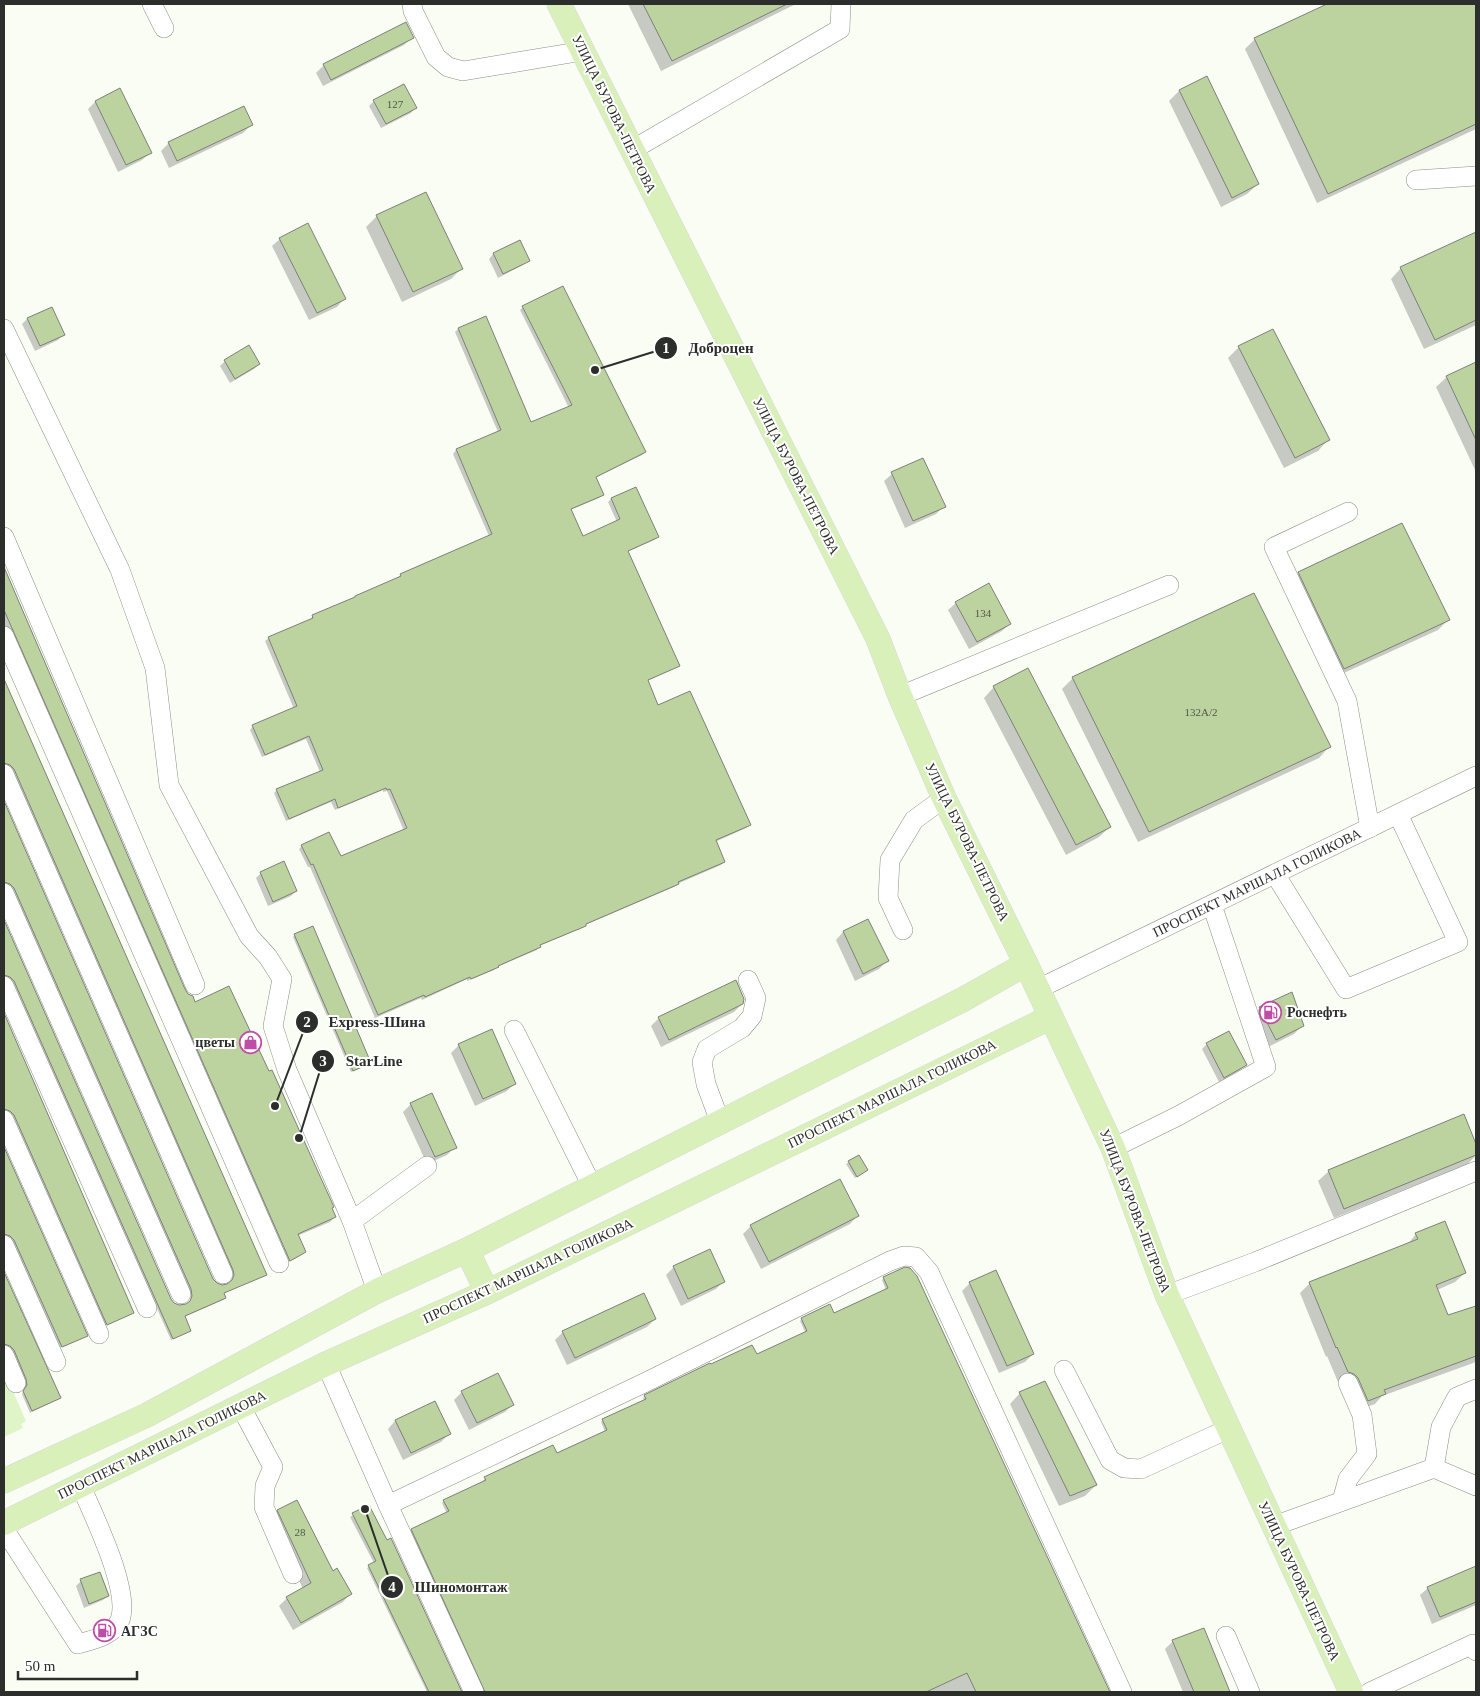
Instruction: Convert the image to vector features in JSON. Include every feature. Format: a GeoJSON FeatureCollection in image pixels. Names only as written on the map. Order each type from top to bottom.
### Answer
{"type":"FeatureCollection","features":[{"type":"Feature","properties":{"kind":"main road","name":"УЛИЦА БУРОВА-ПЕТРОВА"},"geometry":{"type":"LineString","coordinates":[[559,4],[878,638],[900,696],[944,798],[1026,964],[1113,1148],[1167,1294],[1351,1692]]}},
{"type":"Feature","properties":{"kind":"main road"},"geometry":{"type":"LineString","coordinates":[[4,1481],[147,1415],[377,1291],[467,1250],[962,1000],[1026,964]]}},
{"type":"Feature","properties":{"kind":"main road","name":"ПРОСПЕКТ МАРШАЛА ГОЛИКОВА"},"geometry":{"type":"LineString","coordinates":[[4,1523],[326,1364],[487,1292],[1051,1017]]}},
{"type":"Feature","properties":{"kind":"main road"},"geometry":{"type":"LineString","coordinates":[[467,1250],[487,1292]]}},
{"type":"Feature","properties":{"kind":"street"},"geometry":{"type":"LineString","coordinates":[[152,4],[164,28]]}},
{"type":"Feature","properties":{"kind":"street"},"geometry":{"type":"LineString","coordinates":[[412,4],[413,11],[436,57],[448,67],[463,71],[583,51]]}},
{"type":"Feature","properties":{"kind":"street"},"geometry":{"type":"LineString","coordinates":[[632,150],[840,29],[841,4]]}},
{"type":"Feature","properties":{"kind":"street"},"geometry":{"type":"LineString","coordinates":[[1416,180],[1476,176]]}},
{"type":"Feature","properties":{"kind":"street"},"geometry":{"type":"LineString","coordinates":[[4,329],[120,570],[155,668],[169,785],[249,936],[268,957],[282,979],[273,1026],[287,1070],[352,1221],[377,1291]]}},
{"type":"Feature","properties":{"kind":"street"},"geometry":{"type":"LineString","coordinates":[[1348,512],[1274,547],[1347,701],[1370,828]]}},
{"type":"Feature","properties":{"kind":"street"},"geometry":{"type":"LineString","coordinates":[[4,537],[195,985]]}},
{"type":"Feature","properties":{"kind":"street"},"geometry":{"type":"LineString","coordinates":[[900,696],[1169,585]]}},
{"type":"Feature","properties":{"kind":"street"},"geometry":{"type":"LineString","coordinates":[[4,636],[279,1264]]}},
{"type":"Feature","properties":{"kind":"street"},"geometry":{"type":"LineString","coordinates":[[4,774],[224,1274]]}},
{"type":"Feature","properties":{"kind":"street","name":"ПРОСПЕКТ МАРШАЛА ГОЛИКОВА"},"geometry":{"type":"LineString","coordinates":[[1038,989],[1476,776]]}},
{"type":"Feature","properties":{"kind":"street"},"geometry":{"type":"LineString","coordinates":[[903,930],[888,898],[890,860],[914,820],[944,798]]}},
{"type":"Feature","properties":{"kind":"street"},"geometry":{"type":"LineString","coordinates":[[1275,874],[1346,989],[1458,942],[1398,814]]}},
{"type":"Feature","properties":{"kind":"street"},"geometry":{"type":"LineString","coordinates":[[4,893],[181,1294]]}},
{"type":"Feature","properties":{"kind":"street"},"geometry":{"type":"LineString","coordinates":[[1113,1148],[1178,1116],[1266,1067],[1212,905]]}},
{"type":"Feature","properties":{"kind":"street"},"geometry":{"type":"LineString","coordinates":[[720,1122],[706,1084],[702,1062],[707,1049],[742,1028],[752,1016],[756,998],[748,980]]}},
{"type":"Feature","properties":{"kind":"street"},"geometry":{"type":"LineString","coordinates":[[4,986],[147,1308]]}},
{"type":"Feature","properties":{"kind":"street"},"geometry":{"type":"LineString","coordinates":[[514,1030],[592,1186]]}},
{"type":"Feature","properties":{"kind":"street"},"geometry":{"type":"LineString","coordinates":[[4,1120],[99,1334]]}},
{"type":"Feature","properties":{"kind":"street"},"geometry":{"type":"LineString","coordinates":[[352,1221],[427,1166]]}},
{"type":"Feature","properties":{"kind":"street"},"geometry":{"type":"LineString","coordinates":[[1167,1294],[1254,1262],[1476,1171]]}},
{"type":"Feature","properties":{"kind":"street"},"geometry":{"type":"LineString","coordinates":[[4,1244],[56,1362]]}},
{"type":"Feature","properties":{"kind":"street"},"geometry":{"type":"LineString","coordinates":[[388,1505],[644,1383],[890,1261],[904,1256],[916,1257],[929,1272],[1122,1692]]}},
{"type":"Feature","properties":{"kind":"street"},"geometry":{"type":"LineString","coordinates":[[4,1355],[16,1383]]}},
{"type":"Feature","properties":{"kind":"street"},"geometry":{"type":"LineString","coordinates":[[326,1364],[474,1692]]}},
{"type":"Feature","properties":{"kind":"street"},"geometry":{"type":"LineString","coordinates":[[1064,1370],[1110,1460],[1124,1468],[1141,1469],[1228,1429]]}},
{"type":"Feature","properties":{"kind":"street"},"geometry":{"type":"LineString","coordinates":[[1342,1501],[1348,1479],[1367,1454],[1362,1415],[1348,1383]]}},
{"type":"Feature","properties":{"kind":"street"},"geometry":{"type":"LineString","coordinates":[[1434,1468],[1441,1427],[1457,1397],[1476,1388]]}},
{"type":"Feature","properties":{"kind":"street"},"geometry":{"type":"LineString","coordinates":[[241,1407],[273,1467],[265,1486],[264,1507],[293,1574]]}},
{"type":"Feature","properties":{"kind":"street"},"geometry":{"type":"LineString","coordinates":[[1274,1526],[1434,1468],[1476,1486]]}},
{"type":"Feature","properties":{"kind":"street"},"geometry":{"type":"LineString","coordinates":[[4,1529],[78,1644],[105,1636],[120,1621],[122,1599],[113,1564],[81,1486]]}},
{"type":"Feature","properties":{"kind":"street"},"geometry":{"type":"LineString","coordinates":[[1226,1636],[1250,1692]]}},
{"type":"Feature","properties":{"kind":"street"},"geometry":{"type":"LineString","coordinates":[[1370,1692],[1473,1644],[1476,1651]]}},
{"type":"Feature","properties":{"kind":"green space"},"geometry":{"type":"Polygon","coordinates":[[[4,1371],[26,1421],[21,1424],[23,1428],[4,1437],[4,1371]]]}},
{"type":"Feature","properties":{"kind":"building"},"geometry":{"type":"Polygon","coordinates":[[[643,4],[787,4],[672,61],[643,4]]]}},
{"type":"Feature","properties":{"kind":"building"},"geometry":{"type":"Polygon","coordinates":[[[1327,4],[1476,4],[1476,124],[1328,194],[1254,38],[1327,4]]]}},
{"type":"Feature","properties":{"kind":"building"},"geometry":{"type":"Polygon","coordinates":[[[406,22],[414,38],[331,80],[323,64],[406,22]]]}},
{"type":"Feature","properties":{"kind":"building"},"geometry":{"type":"Polygon","coordinates":[[[1207,76],[1259,184],[1232,198],[1179,90],[1207,76]]]}},
{"type":"Feature","properties":{"kind":"building"},"geometry":{"type":"Polygon","coordinates":[[[404,84],[417,108],[386,124],[373,100],[404,84]]]}},
{"type":"Feature","properties":{"kind":"building"},"geometry":{"type":"Polygon","coordinates":[[[120,88],[152,153],[126,165],[95,101],[120,88]]]}},
{"type":"Feature","properties":{"kind":"building"},"geometry":{"type":"Polygon","coordinates":[[[244,106],[253,125],[177,161],[168,142],[244,106]]]}},
{"type":"Feature","properties":{"kind":"building"},"geometry":{"type":"Polygon","coordinates":[[[426,192],[463,269],[413,292],[376,215],[426,192]]]}},
{"type":"Feature","properties":{"kind":"building"},"geometry":{"type":"Polygon","coordinates":[[[308,223],[346,299],[317,313],[279,238],[308,223]]]}},
{"type":"Feature","properties":{"kind":"building"},"geometry":{"type":"Polygon","coordinates":[[[1476,232],[1476,320],[1435,340],[1400,267],[1476,232]]]}},
{"type":"Feature","properties":{"kind":"building"},"geometry":{"type":"Polygon","coordinates":[[[520,240],[530,261],[503,274],[493,253],[520,240]]]}},
{"type":"Feature","properties":{"kind":"building"},"geometry":{"type":"Polygon","coordinates":[[[563,286],[646,452],[596,477],[604,495],[571,509],[583,536],[620,519],[611,498],[636,487],[659,537],[628,551],[680,666],[648,680],[658,705],[690,691],[751,825],[716,840],[725,862],[540,945],[541,947],[499,967],[471,979],[470,977],[425,997],[424,995],[378,1015],[313,864],[311,865],[301,845],[329,832],[341,856],[407,828],[390,789],[387,790],[386,788],[338,808],[335,799],[289,819],[276,789],[323,770],[309,736],[265,755],[252,725],[297,706],[268,637],[313,618],[312,615],[401,576],[400,574],[492,534],[456,449],[501,430],[458,328],[486,316],[531,422],[572,405],[522,306],[563,286]]]}},
{"type":"Feature","properties":{"kind":"building"},"geometry":{"type":"Polygon","coordinates":[[[52,307],[65,335],[40,346],[27,318],[52,307]]]}},
{"type":"Feature","properties":{"kind":"building"},"geometry":{"type":"Polygon","coordinates":[[[1273,329],[1330,440],[1295,458],[1238,346],[1273,329]]]}},
{"type":"Feature","properties":{"kind":"building"},"geometry":{"type":"Polygon","coordinates":[[[249,345],[260,364],[235,379],[224,360],[249,345]]]}},
{"type":"Feature","properties":{"kind":"building"},"geometry":{"type":"Polygon","coordinates":[[[1476,362],[1476,440],[1446,376],[1476,362]]]}},
{"type":"Feature","properties":{"kind":"building"},"geometry":{"type":"Polygon","coordinates":[[[923,458],[946,507],[913,521],[891,472],[923,458]]]}},
{"type":"Feature","properties":{"kind":"building"},"geometry":{"type":"Polygon","coordinates":[[[1402,523],[1450,620],[1344,669],[1298,572],[1402,523]]]}},
{"type":"Feature","properties":{"kind":"building"},"geometry":{"type":"Polygon","coordinates":[[[4,567],[185,989],[188,994],[193,996],[195,1002],[229,986],[269,1071],[272,1070],[334,1207],[332,1208],[336,1217],[298,1234],[306,1252],[290,1261],[4,610],[4,567]]]}},
{"type":"Feature","properties":{"kind":"building"},"geometry":{"type":"Polygon","coordinates":[[[989,583],[1011,624],[977,642],[955,602],[989,583]]]}},
{"type":"Feature","properties":{"kind":"building"},"geometry":{"type":"Polygon","coordinates":[[[1254,593],[1331,747],[1149,832],[1072,677],[1254,593]]]}},
{"type":"Feature","properties":{"kind":"building"},"geometry":{"type":"Polygon","coordinates":[[[1028,668],[1111,827],[1076,845],[993,686],[1028,668]]]}},
{"type":"Feature","properties":{"kind":"building"},"geometry":{"type":"Polygon","coordinates":[[[4,679],[267,1275],[224,1293],[226,1298],[185,1316],[191,1331],[173,1339],[14,981],[4,975],[4,920],[171,1299],[179,1305],[186,1304],[192,1296],[191,1289],[14,888],[4,882],[4,801],[213,1279],[222,1285],[227,1284],[232,1280],[233,1270],[14,769],[4,763],[4,679]]]}},
{"type":"Feature","properties":{"kind":"building"},"geometry":{"type":"Polygon","coordinates":[[[284,861],[297,891],[273,902],[260,872],[284,861]]]}},
{"type":"Feature","properties":{"kind":"building"},"geometry":{"type":"Polygon","coordinates":[[[868,919],[889,961],[863,974],[843,931],[868,919]]]}},
{"type":"Feature","properties":{"kind":"building"},"geometry":{"type":"Polygon","coordinates":[[[313,926],[371,1063],[353,1071],[294,934],[313,926]]]}},
{"type":"Feature","properties":{"kind":"building"},"geometry":{"type":"Polygon","coordinates":[[[736,980],[744,999],[743,1004],[669,1040],[658,1017],[736,980]]]}},
{"type":"Feature","properties":{"kind":"building"},"geometry":{"type":"Polygon","coordinates":[[[1292,992],[1304,1026],[1276,1040],[1259,1007],[1292,992]]]}},
{"type":"Feature","properties":{"kind":"building"},"geometry":{"type":"Polygon","coordinates":[[[4,1013],[134,1313],[107,1325],[14,1115],[4,1109],[4,1013]]]}},
{"type":"Feature","properties":{"kind":"building"},"geometry":{"type":"Polygon","coordinates":[[[492,1029],[516,1084],[483,1099],[458,1044],[492,1029]]]}},
{"type":"Feature","properties":{"kind":"building"},"geometry":{"type":"Polygon","coordinates":[[[1229,1031],[1247,1065],[1224,1078],[1206,1043],[1229,1031]]]}},
{"type":"Feature","properties":{"kind":"building"},"geometry":{"type":"Polygon","coordinates":[[[432,1093],[457,1148],[435,1157],[410,1103],[432,1093]]]}},
{"type":"Feature","properties":{"kind":"building"},"geometry":{"type":"Polygon","coordinates":[[[1464,1114],[1476,1144],[1476,1155],[1344,1209],[1328,1170],[1464,1114]]]}},
{"type":"Feature","properties":{"kind":"building"},"geometry":{"type":"Polygon","coordinates":[[[4,1147],[88,1336],[62,1347],[14,1240],[4,1234],[4,1147]]]}},
{"type":"Feature","properties":{"kind":"building"},"geometry":{"type":"Polygon","coordinates":[[[859,1155],[868,1170],[857,1177],[848,1161],[859,1155]]]}},
{"type":"Feature","properties":{"kind":"building"},"geometry":{"type":"Polygon","coordinates":[[[840,1179],[859,1216],[769,1262],[750,1225],[840,1179]]]}},
{"type":"Feature","properties":{"kind":"building"},"geometry":{"type":"Polygon","coordinates":[[[1445,1221],[1466,1273],[1436,1285],[1448,1315],[1476,1306],[1476,1356],[1384,1390],[1386,1394],[1368,1401],[1358,1378],[1348,1372],[1336,1348],[1309,1282],[1418,1239],[1415,1233],[1445,1221]]]}},
{"type":"Feature","properties":{"kind":"building"},"geometry":{"type":"Polygon","coordinates":[[[710,1249],[725,1282],[688,1299],[673,1266],[710,1249]]]}},
{"type":"Feature","properties":{"kind":"building"},"geometry":{"type":"Polygon","coordinates":[[[905,1267],[910,1268],[917,1276],[1110,1692],[976,1692],[967,1673],[926,1692],[485,1692],[411,1529],[449,1511],[443,1500],[486,1480],[484,1477],[553,1445],[557,1453],[607,1430],[602,1419],[646,1399],[644,1395],[710,1363],[752,1345],[757,1354],[807,1331],[801,1318],[830,1304],[834,1313],[888,1288],[883,1277],[905,1267]]]}},
{"type":"Feature","properties":{"kind":"building"},"geometry":{"type":"Polygon","coordinates":[[[996,1270],[1034,1354],[1007,1366],[969,1282],[996,1270]]]}},
{"type":"Feature","properties":{"kind":"building"},"geometry":{"type":"Polygon","coordinates":[[[4,1272],[61,1398],[32,1411],[23,1391],[27,1385],[26,1379],[14,1350],[4,1344],[4,1272]]]}},
{"type":"Feature","properties":{"kind":"building"},"geometry":{"type":"Polygon","coordinates":[[[644,1293],[656,1319],[575,1358],[562,1331],[644,1293]]]}},
{"type":"Feature","properties":{"kind":"building"},"geometry":{"type":"Polygon","coordinates":[[[498,1373],[514,1405],[477,1423],[461,1391],[498,1373]]]}},
{"type":"Feature","properties":{"kind":"building"},"geometry":{"type":"Polygon","coordinates":[[[1045,1381],[1097,1485],[1070,1496],[1019,1392],[1045,1381]]]}},
{"type":"Feature","properties":{"kind":"building"},"geometry":{"type":"Polygon","coordinates":[[[435,1401],[451,1434],[411,1453],[395,1420],[435,1401]]]}},
{"type":"Feature","properties":{"kind":"building"},"geometry":{"type":"Polygon","coordinates":[[[297,1500],[333,1571],[337,1568],[352,1594],[301,1623],[286,1597],[311,1583],[277,1510],[297,1500]]]}},
{"type":"Feature","properties":{"kind":"building"},"geometry":{"type":"Polygon","coordinates":[[[369,1505],[387,1540],[391,1538],[462,1692],[429,1692],[368,1565],[376,1561],[352,1513],[369,1505]]]}},
{"type":"Feature","properties":{"kind":"building"},"geometry":{"type":"Polygon","coordinates":[[[1476,1566],[1476,1602],[1440,1617],[1427,1587],[1476,1566]]]}},
{"type":"Feature","properties":{"kind":"building"},"geometry":{"type":"Polygon","coordinates":[[[100,1572],[109,1596],[89,1604],[80,1579],[100,1572]]]}},
{"type":"Feature","properties":{"kind":"building"},"geometry":{"type":"Polygon","coordinates":[[[1204,1628],[1230,1692],[1194,1692],[1172,1640],[1204,1628]]]}},
{"type":"Feature","properties":{"kind":"place","name":"Доброцен"},"geometry":{"type":"Point","coordinates":[595,370]}},
{"type":"Feature","properties":{"kind":"place","name":"Роснефть"},"geometry":{"type":"Point","coordinates":[1271,1012]}},
{"type":"Feature","properties":{"kind":"place","name":"цветы"},"geometry":{"type":"Point","coordinates":[251,1042]}},
{"type":"Feature","properties":{"kind":"place","name":"Express-Шина"},"geometry":{"type":"Point","coordinates":[275,1106]}},
{"type":"Feature","properties":{"kind":"place","name":"StarLine"},"geometry":{"type":"Point","coordinates":[299,1138]}},
{"type":"Feature","properties":{"kind":"place","name":"Шиномонтаж"},"geometry":{"type":"Point","coordinates":[365,1509]}},
{"type":"Feature","properties":{"kind":"place","name":"АГЗС"},"geometry":{"type":"Point","coordinates":[105,1631]}}]}
